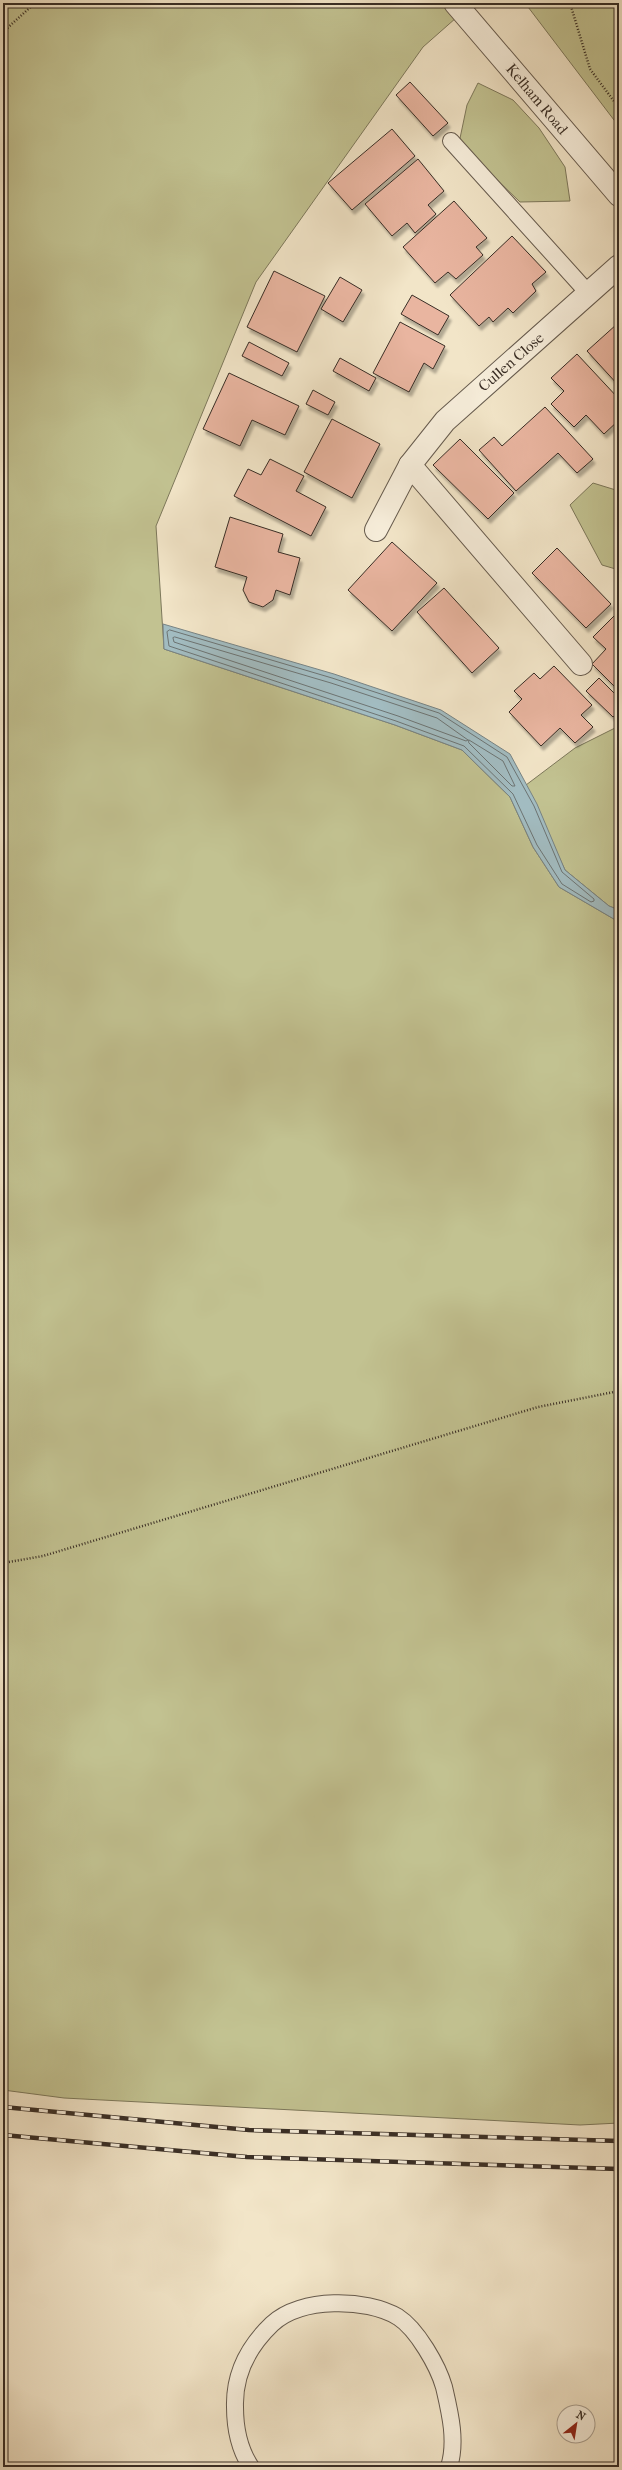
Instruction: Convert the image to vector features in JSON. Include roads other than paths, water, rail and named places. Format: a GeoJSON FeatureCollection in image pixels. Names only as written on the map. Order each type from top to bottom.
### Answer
{"type":"FeatureCollection","features":[{"type":"Feature","properties":{"kind":"street","name":"Kelham Road"},"geometry":{"type":"LineString","coordinates":[[455,3],[617,188]]}},
{"type":"Feature","properties":{"kind":"street","name":"Cullen Close"},"geometry":{"type":"LineString","coordinates":[[376,530],[410,465],[444,421],[619,266]]}},
{"type":"Feature","properties":{"kind":"street"},"geometry":{"type":"LineString","coordinates":[[410,465],[581,664]]}},
{"type":"Feature","properties":{"kind":"lane"},"geometry":{"type":"LineString","coordinates":[[450,141],[589,294]]}},
{"type":"Feature","properties":{"kind":"lane"},"geometry":{"type":"LineString","coordinates":[[251,2467],[244,2458],[235,2427],[234,2388],[243,2362],[273,2323],[299,2309],[338,2303],[370,2305],[398,2318],[414,2331],[440,2373],[450,2410],[453,2435],[449,2467]]}},
{"type":"Feature","properties":{"kind":"water"},"geometry":{"type":"Polygon","coordinates":[[[163,624],[334,674],[441,710],[510,754],[537,804],[565,870],[609,906],[619,910],[619,922],[559,887],[533,847],[510,797],[462,750],[395,725],[164,649],[163,624]]]}},
{"type":"Feature","properties":{"kind":"railway"},"geometry":{"type":"LineString","coordinates":[[3,2107],[249,2130],[619,2141]]}},
{"type":"Feature","properties":{"kind":"railway"},"geometry":{"type":"LineString","coordinates":[[3,2135],[247,2157],[619,2169]]}}]}
